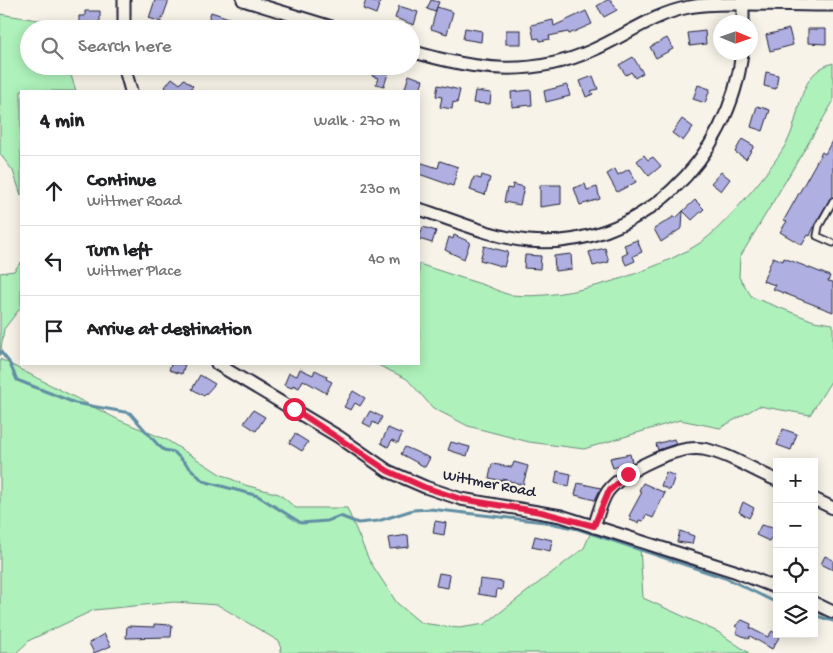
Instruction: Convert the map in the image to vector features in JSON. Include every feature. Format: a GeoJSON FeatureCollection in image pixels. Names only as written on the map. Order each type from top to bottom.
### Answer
{"type":"FeatureCollection","features":[{"type":"Feature","properties":{"kind":"street"},"geometry":{"type":"LineString","coordinates":[[124,0],[124,20]]}},
{"type":"Feature","properties":{"kind":"street"},"geometry":{"type":"LineString","coordinates":[[244,0],[309,20]]}},
{"type":"Feature","properties":{"kind":"street"},"geometry":{"type":"LineString","coordinates":[[420,53],[469,67],[495,69],[535,67],[563,61],[592,51],[649,19],[668,12],[703,5],[743,2],[833,5]]}},
{"type":"Feature","properties":{"kind":"street"},"geometry":{"type":"LineString","coordinates":[[743,2],[743,15]]}},
{"type":"Feature","properties":{"kind":"street"},"geometry":{"type":"LineString","coordinates":[[420,209],[504,236],[528,240],[558,241],[583,238],[622,223],[668,195],[702,158],[728,113],[737,87],[741,60]]}},
{"type":"Feature","properties":{"kind":"street"},"geometry":{"type":"LineString","coordinates":[[127,75],[131,90]]}},
{"type":"Feature","properties":{"kind":"street","name":"Wittmer Road"},"geometry":{"type":"LineString","coordinates":[[219,365],[294,409],[400,477],[461,499],[541,512],[594,526],[773,587]]}},
{"type":"Feature","properties":{"kind":"street"},"geometry":{"type":"LineString","coordinates":[[594,526],[602,503],[608,492],[618,481],[640,466],[685,449],[695,448],[717,453],[773,478]]}},
{"type":"Feature","properties":{"kind":"street"},"geometry":{"type":"LineString","coordinates":[[818,501],[833,508]]}},
{"type":"Feature","properties":{"kind":"street"},"geometry":{"type":"LineString","coordinates":[[818,605],[833,612]]}},
{"type":"Feature","properties":{"kind":"lane"},"geometry":{"type":"LineString","coordinates":[[833,201],[819,226],[817,236],[833,243]]}},
{"type":"Feature","properties":{"kind":"green space"},"geometry":{"type":"Polygon","coordinates":[[[0,14],[38,20],[20,20],[20,75],[71,75],[76,90],[20,90],[20,192],[13,171],[0,154],[0,14]]]}},
{"type":"Feature","properties":{"kind":"green space"},"geometry":{"type":"Polygon","coordinates":[[[833,63],[833,102],[740,257],[739,277],[752,297],[814,321],[833,324],[833,378],[810,415],[759,406],[720,428],[680,420],[584,449],[529,442],[468,426],[433,408],[407,379],[378,365],[420,365],[420,264],[512,295],[534,296],[584,289],[635,274],[681,254],[700,243],[735,210],[761,180],[782,151],[788,140],[807,84],[821,68],[833,63]]]}},
{"type":"Feature","properties":{"kind":"green space"},"geometry":{"type":"Polygon","coordinates":[[[20,263],[20,308],[4,329],[0,356],[0,273],[14,271],[20,263]]]}},
{"type":"Feature","properties":{"kind":"green space"},"geometry":{"type":"Polygon","coordinates":[[[0,359],[119,420],[167,440],[220,474],[245,485],[279,494],[296,508],[347,508],[369,560],[397,603],[421,623],[459,628],[485,624],[584,548],[591,532],[640,547],[643,598],[718,632],[749,653],[281,653],[280,642],[218,605],[174,602],[94,610],[30,640],[16,653],[0,653],[0,359]]]}},
{"type":"Feature","properties":{"kind":"building"},"geometry":{"type":"Polygon","coordinates":[[[155,0],[169,0],[162,20],[149,18],[155,0]]]}},
{"type":"Feature","properties":{"kind":"building"},"geometry":{"type":"Polygon","coordinates":[[[366,0],[380,2],[376,14],[363,9],[366,0]]]}},
{"type":"Feature","properties":{"kind":"building"},"geometry":{"type":"Polygon","coordinates":[[[431,0],[439,2],[435,12],[427,9],[431,0]]]}},
{"type":"Feature","properties":{"kind":"building"},"geometry":{"type":"Polygon","coordinates":[[[607,0],[611,0],[617,10],[604,17],[597,6],[607,0]]]}},
{"type":"Feature","properties":{"kind":"building"},"geometry":{"type":"Polygon","coordinates":[[[399,6],[418,12],[416,20],[395,18],[399,6]]]}},
{"type":"Feature","properties":{"kind":"building"},"geometry":{"type":"Polygon","coordinates":[[[437,7],[453,12],[447,34],[431,29],[437,7]]]}},
{"type":"Feature","properties":{"kind":"building"},"geometry":{"type":"Polygon","coordinates":[[[85,11],[100,11],[100,20],[79,20],[79,16],[85,16],[85,11]]]}},
{"type":"Feature","properties":{"kind":"building"},"geometry":{"type":"Polygon","coordinates":[[[586,11],[592,24],[569,34],[568,32],[549,36],[550,39],[540,41],[539,38],[534,39],[531,25],[553,20],[554,26],[586,11]]]}},
{"type":"Feature","properties":{"kind":"building"},"geometry":{"type":"Polygon","coordinates":[[[211,12],[235,20],[209,20],[211,12]]]}},
{"type":"Feature","properties":{"kind":"building"},"geometry":{"type":"Polygon","coordinates":[[[465,28],[482,31],[481,42],[463,39],[465,28]]]}},
{"type":"Feature","properties":{"kind":"building"},"geometry":{"type":"Polygon","coordinates":[[[789,29],[793,45],[770,51],[766,35],[789,29]]]}},
{"type":"Feature","properties":{"kind":"building"},"geometry":{"type":"Polygon","coordinates":[[[808,29],[826,29],[826,44],[808,43],[808,29]]]}},
{"type":"Feature","properties":{"kind":"building"},"geometry":{"type":"Polygon","coordinates":[[[506,30],[521,30],[521,44],[506,44],[506,30]]]}},
{"type":"Feature","properties":{"kind":"building"},"geometry":{"type":"Polygon","coordinates":[[[705,31],[706,44],[690,46],[688,33],[705,31]]]}},
{"type":"Feature","properties":{"kind":"building"},"geometry":{"type":"Polygon","coordinates":[[[667,38],[673,49],[656,58],[650,47],[667,38]]]}},
{"type":"Feature","properties":{"kind":"building"},"geometry":{"type":"Polygon","coordinates":[[[633,57],[643,73],[635,78],[631,72],[626,75],[619,65],[633,57]]]}},
{"type":"Feature","properties":{"kind":"building"},"geometry":{"type":"Polygon","coordinates":[[[766,72],[778,75],[776,89],[764,86],[766,72]]]}},
{"type":"Feature","properties":{"kind":"building"},"geometry":{"type":"Polygon","coordinates":[[[388,75],[384,86],[376,84],[378,78],[372,76],[388,75]]]}},
{"type":"Feature","properties":{"kind":"building"},"geometry":{"type":"Polygon","coordinates":[[[409,75],[423,80],[420,90],[405,88],[409,75]]]}},
{"type":"Feature","properties":{"kind":"building"},"geometry":{"type":"Polygon","coordinates":[[[593,76],[598,89],[591,91],[593,94],[586,97],[580,81],[593,76]]]}},
{"type":"Feature","properties":{"kind":"building"},"geometry":{"type":"Polygon","coordinates":[[[172,78],[180,84],[184,79],[193,86],[190,90],[169,90],[165,87],[172,78]]]}},
{"type":"Feature","properties":{"kind":"building"},"geometry":{"type":"Polygon","coordinates":[[[438,85],[460,90],[457,103],[453,102],[452,109],[440,107],[442,97],[436,96],[438,85]]]}},
{"type":"Feature","properties":{"kind":"building"},"geometry":{"type":"Polygon","coordinates":[[[567,85],[570,96],[546,102],[544,91],[567,85]]]}},
{"type":"Feature","properties":{"kind":"building"},"geometry":{"type":"Polygon","coordinates":[[[698,85],[710,89],[705,103],[693,99],[698,85]]]}},
{"type":"Feature","properties":{"kind":"building"},"geometry":{"type":"Polygon","coordinates":[[[531,90],[532,105],[512,107],[511,92],[531,90]]]}},
{"type":"Feature","properties":{"kind":"building"},"geometry":{"type":"Polygon","coordinates":[[[475,91],[491,93],[490,104],[473,103],[475,91]]]}},
{"type":"Feature","properties":{"kind":"building"},"geometry":{"type":"Polygon","coordinates":[[[757,106],[770,110],[763,131],[751,127],[757,106]]]}},
{"type":"Feature","properties":{"kind":"building"},"geometry":{"type":"Polygon","coordinates":[[[682,119],[693,127],[683,141],[672,133],[682,119]]]}},
{"type":"Feature","properties":{"kind":"building"},"geometry":{"type":"Polygon","coordinates":[[[742,139],[754,146],[746,159],[735,152],[742,139]]]}},
{"type":"Feature","properties":{"kind":"building"},"geometry":{"type":"Polygon","coordinates":[[[833,139],[833,195],[815,224],[810,236],[808,235],[802,245],[780,232],[787,221],[784,220],[822,152],[825,154],[833,139]]]}},
{"type":"Feature","properties":{"kind":"building"},"geometry":{"type":"Polygon","coordinates":[[[644,155],[648,160],[653,157],[661,166],[649,176],[637,161],[644,155]]]}},
{"type":"Feature","properties":{"kind":"building"},"geometry":{"type":"Polygon","coordinates":[[[440,161],[458,167],[453,186],[420,174],[420,162],[438,168],[440,161]]]}},
{"type":"Feature","properties":{"kind":"building"},"geometry":{"type":"Polygon","coordinates":[[[615,169],[618,175],[629,169],[636,182],[617,192],[607,174],[615,169]]]}},
{"type":"Feature","properties":{"kind":"building"},"geometry":{"type":"Polygon","coordinates":[[[721,172],[730,179],[721,191],[711,183],[721,172]]]}},
{"type":"Feature","properties":{"kind":"building"},"geometry":{"type":"Polygon","coordinates":[[[482,175],[490,178],[485,195],[470,190],[474,177],[481,179],[482,175]]]}},
{"type":"Feature","properties":{"kind":"building"},"geometry":{"type":"Polygon","coordinates":[[[513,184],[524,187],[520,205],[504,202],[507,188],[512,189],[513,184]]]}},
{"type":"Feature","properties":{"kind":"building"},"geometry":{"type":"Polygon","coordinates":[[[585,184],[587,190],[597,187],[600,199],[580,205],[574,188],[585,184]]]}},
{"type":"Feature","properties":{"kind":"building"},"geometry":{"type":"Polygon","coordinates":[[[540,185],[561,185],[561,204],[540,207],[540,185]]]}},
{"type":"Feature","properties":{"kind":"building"},"geometry":{"type":"Polygon","coordinates":[[[695,200],[704,209],[692,220],[683,211],[695,200]]]}},
{"type":"Feature","properties":{"kind":"building"},"geometry":{"type":"Polygon","coordinates":[[[683,211],[682,228],[661,242],[654,229],[675,216],[676,218],[683,211]]]}},
{"type":"Feature","properties":{"kind":"building"},"geometry":{"type":"Polygon","coordinates":[[[423,227],[436,231],[432,243],[420,239],[423,227]]]}},
{"type":"Feature","properties":{"kind":"building"},"geometry":{"type":"Polygon","coordinates":[[[454,235],[470,242],[464,259],[445,250],[449,237],[453,239],[454,235]]]}},
{"type":"Feature","properties":{"kind":"building"},"geometry":{"type":"Polygon","coordinates":[[[637,240],[642,252],[633,256],[635,261],[626,265],[622,256],[628,253],[624,245],[637,240]]]}},
{"type":"Feature","properties":{"kind":"building"},"geometry":{"type":"Polygon","coordinates":[[[484,246],[508,252],[504,267],[480,260],[484,246]]]}},
{"type":"Feature","properties":{"kind":"building"},"geometry":{"type":"Polygon","coordinates":[[[605,248],[609,262],[593,266],[589,252],[605,248]]]}},
{"type":"Feature","properties":{"kind":"building"},"geometry":{"type":"Polygon","coordinates":[[[571,254],[572,269],[555,271],[554,256],[571,254]]]}},
{"type":"Feature","properties":{"kind":"building"},"geometry":{"type":"Polygon","coordinates":[[[525,255],[541,256],[540,269],[524,268],[525,255]]]}},
{"type":"Feature","properties":{"kind":"building"},"geometry":{"type":"Polygon","coordinates":[[[773,257],[783,261],[784,258],[830,276],[828,281],[833,282],[833,312],[773,289],[775,285],[763,281],[773,257]]]}},
{"type":"Feature","properties":{"kind":"building"},"geometry":{"type":"Polygon","coordinates":[[[171,365],[185,365],[182,374],[169,370],[171,365]]]}},
{"type":"Feature","properties":{"kind":"building"},"geometry":{"type":"Polygon","coordinates":[[[300,369],[313,375],[315,370],[327,376],[326,379],[332,382],[326,393],[303,380],[299,388],[293,385],[292,388],[284,385],[289,373],[297,376],[300,369]]]}},
{"type":"Feature","properties":{"kind":"building"},"geometry":{"type":"Polygon","coordinates":[[[200,375],[215,384],[204,396],[192,389],[200,375]]]}},
{"type":"Feature","properties":{"kind":"building"},"geometry":{"type":"Polygon","coordinates":[[[353,391],[365,398],[360,406],[355,403],[351,410],[344,407],[353,391]]]}},
{"type":"Feature","properties":{"kind":"building"},"geometry":{"type":"Polygon","coordinates":[[[253,410],[265,417],[256,431],[244,423],[253,410]]]}},
{"type":"Feature","properties":{"kind":"building"},"geometry":{"type":"Polygon","coordinates":[[[370,411],[382,417],[378,425],[373,422],[371,427],[363,423],[370,411]]]}},
{"type":"Feature","properties":{"kind":"building"},"geometry":{"type":"Polygon","coordinates":[[[388,428],[402,434],[398,443],[392,440],[388,447],[381,443],[388,428]]]}},
{"type":"Feature","properties":{"kind":"building"},"geometry":{"type":"Polygon","coordinates":[[[783,429],[797,434],[791,450],[777,445],[783,429]]]}},
{"type":"Feature","properties":{"kind":"building"},"geometry":{"type":"Polygon","coordinates":[[[295,434],[308,442],[302,451],[289,443],[295,434]]]}},
{"type":"Feature","properties":{"kind":"building"},"geometry":{"type":"Polygon","coordinates":[[[674,439],[676,444],[658,450],[656,444],[674,439]]]}},
{"type":"Feature","properties":{"kind":"building"},"geometry":{"type":"Polygon","coordinates":[[[451,442],[470,447],[467,456],[448,450],[451,442]]]}},
{"type":"Feature","properties":{"kind":"building"},"geometry":{"type":"Polygon","coordinates":[[[405,447],[430,458],[425,467],[401,454],[405,447]]]}},
{"type":"Feature","properties":{"kind":"building"},"geometry":{"type":"Polygon","coordinates":[[[630,454],[632,462],[613,468],[610,458],[630,454]]]}},
{"type":"Feature","properties":{"kind":"building"},"geometry":{"type":"Polygon","coordinates":[[[514,462],[528,466],[523,485],[503,479],[503,481],[489,478],[492,464],[512,467],[514,462]]]}},
{"type":"Feature","properties":{"kind":"building"},"geometry":{"type":"Polygon","coordinates":[[[557,471],[571,474],[569,487],[555,483],[557,471]]]}},
{"type":"Feature","properties":{"kind":"building"},"geometry":{"type":"Polygon","coordinates":[[[666,472],[675,476],[670,490],[661,486],[666,472]]]}},
{"type":"Feature","properties":{"kind":"building"},"geometry":{"type":"Polygon","coordinates":[[[578,483],[601,488],[595,500],[575,495],[578,483]]]}},
{"type":"Feature","properties":{"kind":"building"},"geometry":{"type":"Polygon","coordinates":[[[643,483],[665,493],[653,518],[646,515],[643,521],[639,520],[638,523],[630,520],[631,517],[629,516],[642,492],[639,490],[643,483]]]}},
{"type":"Feature","properties":{"kind":"building"},"geometry":{"type":"Polygon","coordinates":[[[743,502],[754,508],[749,518],[739,512],[743,502]]]}},
{"type":"Feature","properties":{"kind":"building"},"geometry":{"type":"Polygon","coordinates":[[[435,521],[446,523],[444,535],[433,533],[435,521]]]}},
{"type":"Feature","properties":{"kind":"building"},"geometry":{"type":"Polygon","coordinates":[[[761,525],[773,528],[773,539],[771,538],[769,541],[756,535],[761,525]]]}},
{"type":"Feature","properties":{"kind":"building"},"geometry":{"type":"Polygon","coordinates":[[[680,531],[694,536],[692,544],[677,542],[680,531]]]}},
{"type":"Feature","properties":{"kind":"building"},"geometry":{"type":"Polygon","coordinates":[[[408,535],[409,547],[390,549],[388,538],[408,535]]]}},
{"type":"Feature","properties":{"kind":"building"},"geometry":{"type":"Polygon","coordinates":[[[535,536],[552,540],[550,551],[532,547],[535,536]]]}},
{"type":"Feature","properties":{"kind":"building"},"geometry":{"type":"Polygon","coordinates":[[[825,556],[833,560],[833,570],[821,564],[825,556]]]}},
{"type":"Feature","properties":{"kind":"building"},"geometry":{"type":"Polygon","coordinates":[[[439,573],[450,575],[448,588],[436,586],[439,573]]]}},
{"type":"Feature","properties":{"kind":"building"},"geometry":{"type":"Polygon","coordinates":[[[480,579],[503,582],[502,590],[497,589],[496,597],[478,594],[480,579]]]}},
{"type":"Feature","properties":{"kind":"building"},"geometry":{"type":"Polygon","coordinates":[[[742,620],[751,624],[750,628],[768,637],[772,631],[773,638],[779,638],[772,649],[750,636],[749,639],[736,633],[738,628],[735,626],[742,620]]]}},
{"type":"Feature","properties":{"kind":"building"},"geometry":{"type":"Polygon","coordinates":[[[154,624],[172,625],[171,637],[126,638],[127,626],[154,627],[154,624]]]}},
{"type":"Feature","properties":{"kind":"building"},"geometry":{"type":"Polygon","coordinates":[[[104,634],[111,646],[94,653],[89,643],[104,634]]]}},
{"type":"Feature","properties":{"kind":"waterway"},"geometry":{"type":"LineString","coordinates":[[0,351],[9,362],[17,380],[75,403],[130,413],[158,445],[164,450],[174,452],[203,481],[258,496],[301,523],[327,521],[340,516],[358,523],[378,521],[413,510],[430,509],[545,522],[578,529],[728,579],[773,601]]}},
{"type":"Feature","properties":{"kind":"waterway"},"geometry":{"type":"LineString","coordinates":[[818,616],[833,621]]}},
{"type":"Feature","properties":{"kind":"route"},"geometry":{"type":"LineString","coordinates":[[294,409],[388,471],[436,492],[461,499],[561,516],[594,526],[608,492],[628,474]]}}]}
